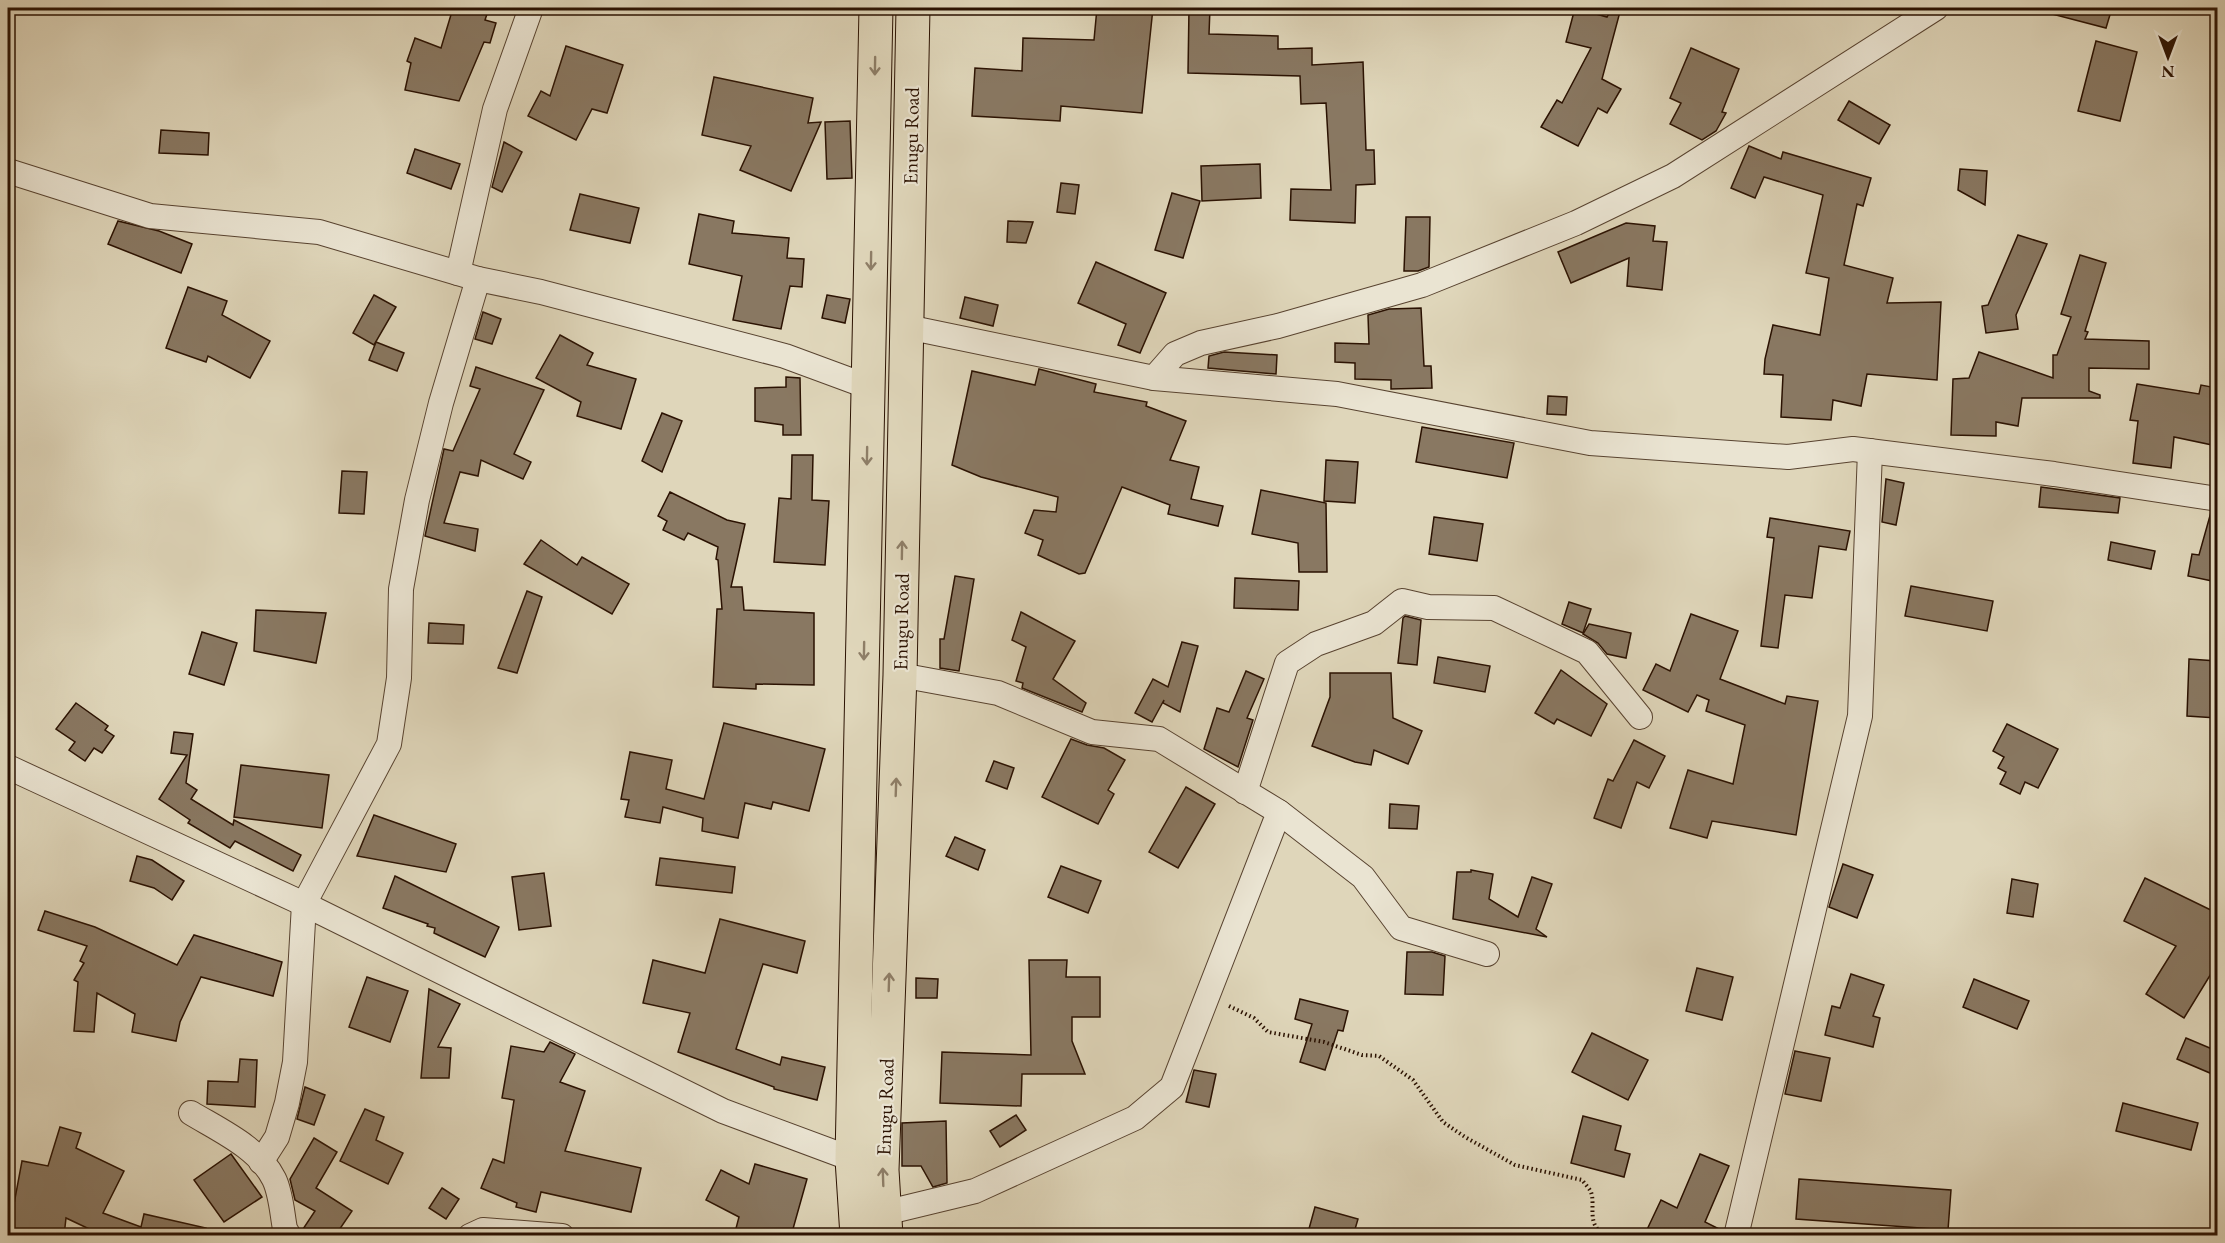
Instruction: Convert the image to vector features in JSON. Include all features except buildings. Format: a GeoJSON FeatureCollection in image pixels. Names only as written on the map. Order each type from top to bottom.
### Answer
{"type":"FeatureCollection","features":[{"type":"Feature","properties":{"kind":"main road"},"geometry":{"type":"LineString","coordinates":[[857,1236],[852,1159],[876,8]]}},
{"type":"Feature","properties":{"kind":"main road","name":"Enugu Road"},"geometry":{"type":"LineString","coordinates":[[885,1224],[883,1158],[900,675],[913,8]]}},
{"type":"Feature","properties":{"kind":"street"},"geometry":{"type":"LineString","coordinates":[[261,1162],[277,1137],[295,1062],[304,904],[389,744],[399,678],[401,590],[417,500],[441,403],[468,276],[495,109],[531,8]]}},
{"type":"Feature","properties":{"kind":"street"},"geometry":{"type":"LineString","coordinates":[[1154,378],[1175,354],[1201,343],[1278,326],[1422,285],[1576,223],[1673,176],[1936,8]]}},
{"type":"Feature","properties":{"kind":"street"},"geometry":{"type":"LineString","coordinates":[[8,171],[150,216],[319,232],[468,276],[541,292],[785,356],[869,387]]}},
{"type":"Feature","properties":{"kind":"street"},"geometry":{"type":"LineString","coordinates":[[907,327],[1154,378],[1337,394],[1590,443],[1788,457],[1853,449],[2054,474],[2217,499]]}},
{"type":"Feature","properties":{"kind":"street"},"geometry":{"type":"LineString","coordinates":[[1736,1236],[1860,716],[1870,451]]}},
{"type":"Feature","properties":{"kind":"street"},"geometry":{"type":"LineString","coordinates":[[1245,792],[1287,663],[1316,644],[1374,623],[1402,601],[1428,607],[1494,608],[1587,652],[1640,717]]}},
{"type":"Feature","properties":{"kind":"street"},"geometry":{"type":"LineString","coordinates":[[900,675],[998,693],[1092,732],[1159,739],[1279,812],[1363,877],[1401,928],[1486,954]]}},
{"type":"Feature","properties":{"kind":"street"},"geometry":{"type":"LineString","coordinates":[[8,767],[304,904],[723,1111],[852,1159]]}},
{"type":"Feature","properties":{"kind":"street"},"geometry":{"type":"LineString","coordinates":[[885,1224],[975,1191],[1135,1118],[1173,1087],[1279,812]]}},
{"type":"Feature","properties":{"kind":"street"},"geometry":{"type":"LineString","coordinates":[[191,1113],[242,1144],[261,1162],[274,1179],[285,1229],[289,1236]]}},
{"type":"Feature","properties":{"kind":"street"},"geometry":{"type":"LineString","coordinates":[[470,1236],[483,1230],[507,1230],[562,1236]]}},
{"type":"Feature","properties":{"kind":"path"},"geometry":{"type":"LineString","coordinates":[[1208,1000],[1231,1006],[1246,1014],[1268,1032],[1323,1042],[1362,1055],[1379,1056],[1413,1080],[1443,1122],[1465,1137],[1515,1164],[1582,1180],[1592,1194],[1590,1214],[1602,1233],[1607,1236]]}}]}
